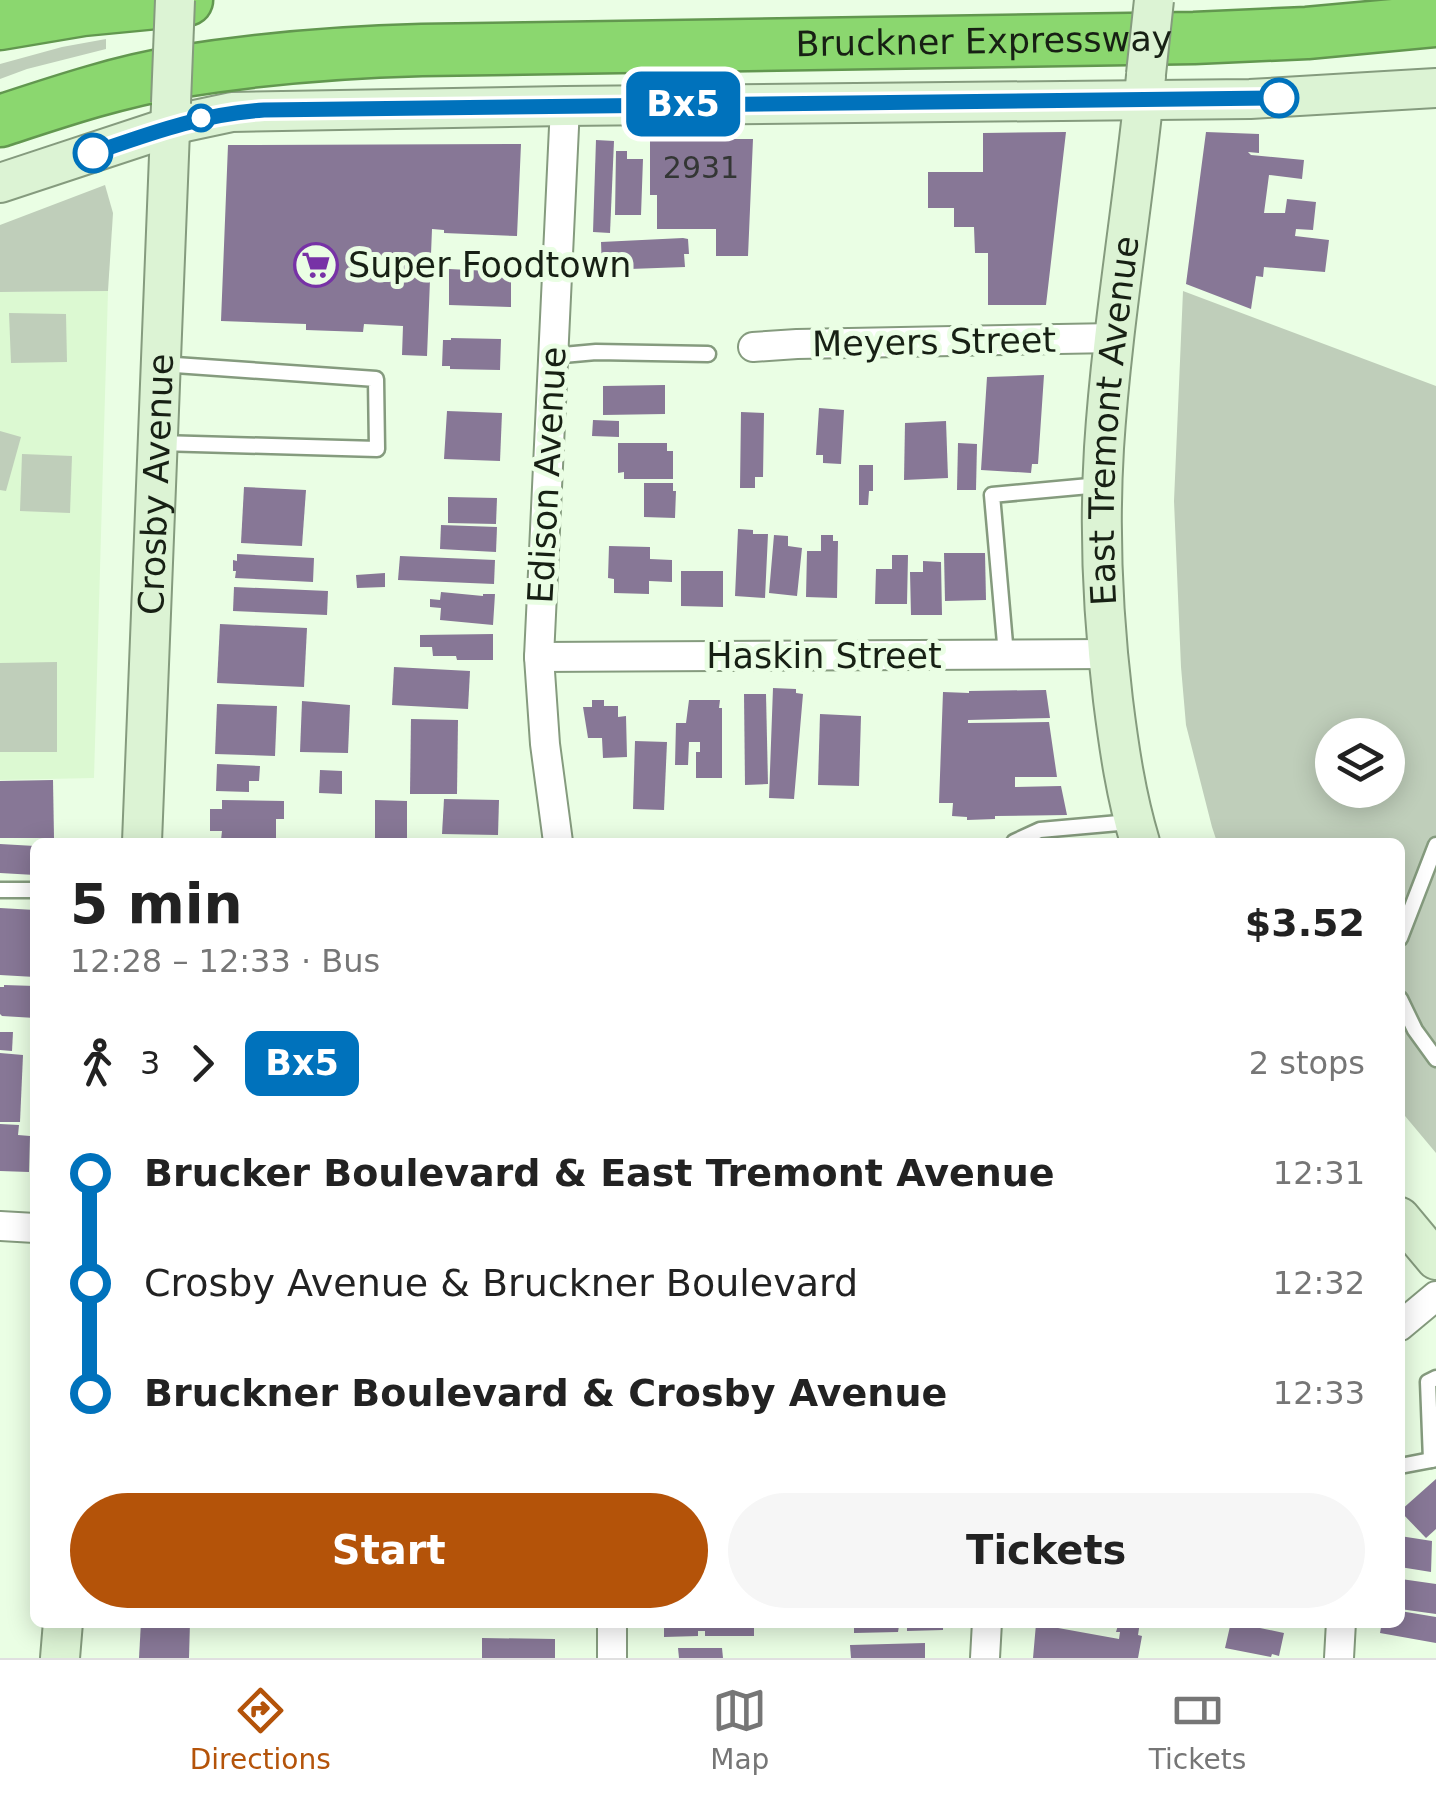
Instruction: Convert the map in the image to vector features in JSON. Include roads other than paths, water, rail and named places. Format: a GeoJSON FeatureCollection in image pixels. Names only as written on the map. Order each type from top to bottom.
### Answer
{"type":"FeatureCollection","features":[{"type":"Feature","properties":{"kind":"highway"},"geometry":{"type":"LineString","coordinates":[[0,24],[83,10],[186,0]]}},
{"type":"Feature","properties":{"kind":"highway","name":"Bruckner Expressway"},"geometry":{"type":"LineString","coordinates":[[0,121],[176,72],[312,55],[1213,38],[1436,21]]}},
{"type":"Feature","properties":{"kind":"main road","name":"Crosby Avenue"},"geometry":{"type":"LineString","coordinates":[[142,838],[175,0]]}},
{"type":"Feature","properties":{"kind":"main road","name":"East Tremont Avenue"},"geometry":{"type":"LineString","coordinates":[[1137,832],[1122,767],[1108,654],[1103,485],[1115,338],[1154,0]]}},
{"type":"Feature","properties":{"kind":"main road"},"geometry":{"type":"LineString","coordinates":[[0,183],[171,115],[1145,86],[1308,97],[1436,88]]}},
{"type":"Feature","properties":{"kind":"main road"},"geometry":{"type":"LineString","coordinates":[[1405,1223],[1436,1260]]}},
{"type":"Feature","properties":{"kind":"main road"},"geometry":{"type":"LineString","coordinates":[[60,1658],[62,1628]]}},
{"type":"Feature","properties":{"kind":"street","name":"Edison Avenue"},"geometry":{"type":"LineString","coordinates":[[557,838],[539,657],[565,106]]}},
{"type":"Feature","properties":{"kind":"street","name":"Meyers Street"},"geometry":{"type":"LineString","coordinates":[[754,348],[1115,338]]}},
{"type":"Feature","properties":{"kind":"street","name":"Haskin Street"},"geometry":{"type":"LineString","coordinates":[[539,657],[1108,654]]}},
{"type":"Feature","properties":{"kind":"street"},"geometry":{"type":"LineString","coordinates":[[0,1226],[30,1228]]}},
{"type":"Feature","properties":{"kind":"street"},"geometry":{"type":"LineString","coordinates":[[1405,1322],[1436,1296]]}},
{"type":"Feature","properties":{"kind":"street"},"geometry":{"type":"LineString","coordinates":[[612,1628],[612,1658]]}},
{"type":"Feature","properties":{"kind":"street"},"geometry":{"type":"LineString","coordinates":[[984,1658],[986,1628]]}},
{"type":"Feature","properties":{"kind":"street"},"geometry":{"type":"LineString","coordinates":[[1339,1658],[1341,1628]]}},
{"type":"Feature","properties":{"kind":"lane"},"geometry":{"type":"LineString","coordinates":[[552,356],[596,352],[708,354]]}},
{"type":"Feature","properties":{"kind":"lane"},"geometry":{"type":"LineString","coordinates":[[158,442],[376,449],[376,379],[161,364]]}},
{"type":"Feature","properties":{"kind":"lane"},"geometry":{"type":"LineString","coordinates":[[1006,655],[992,495],[1103,485]]}},
{"type":"Feature","properties":{"kind":"lane"},"geometry":{"type":"LineString","coordinates":[[1023,838],[1040,830],[1137,832]]}},
{"type":"Feature","properties":{"kind":"lane"},"geometry":{"type":"LineString","coordinates":[[1405,925],[1436,845]]}},
{"type":"Feature","properties":{"kind":"lane"},"geometry":{"type":"LineString","coordinates":[[0,890],[30,890]]}},
{"type":"Feature","properties":{"kind":"lane"},"geometry":{"type":"LineString","coordinates":[[1405,1009],[1436,1059]]}},
{"type":"Feature","properties":{"kind":"lane"},"geometry":{"type":"LineString","coordinates":[[1405,1465],[1434,1459],[1428,1382],[1436,1378]]}},
{"type":"Feature","properties":{"kind":"place","name":"Super Foodtown"},"geometry":{"type":"Point","coordinates":[316,265]}}]}
